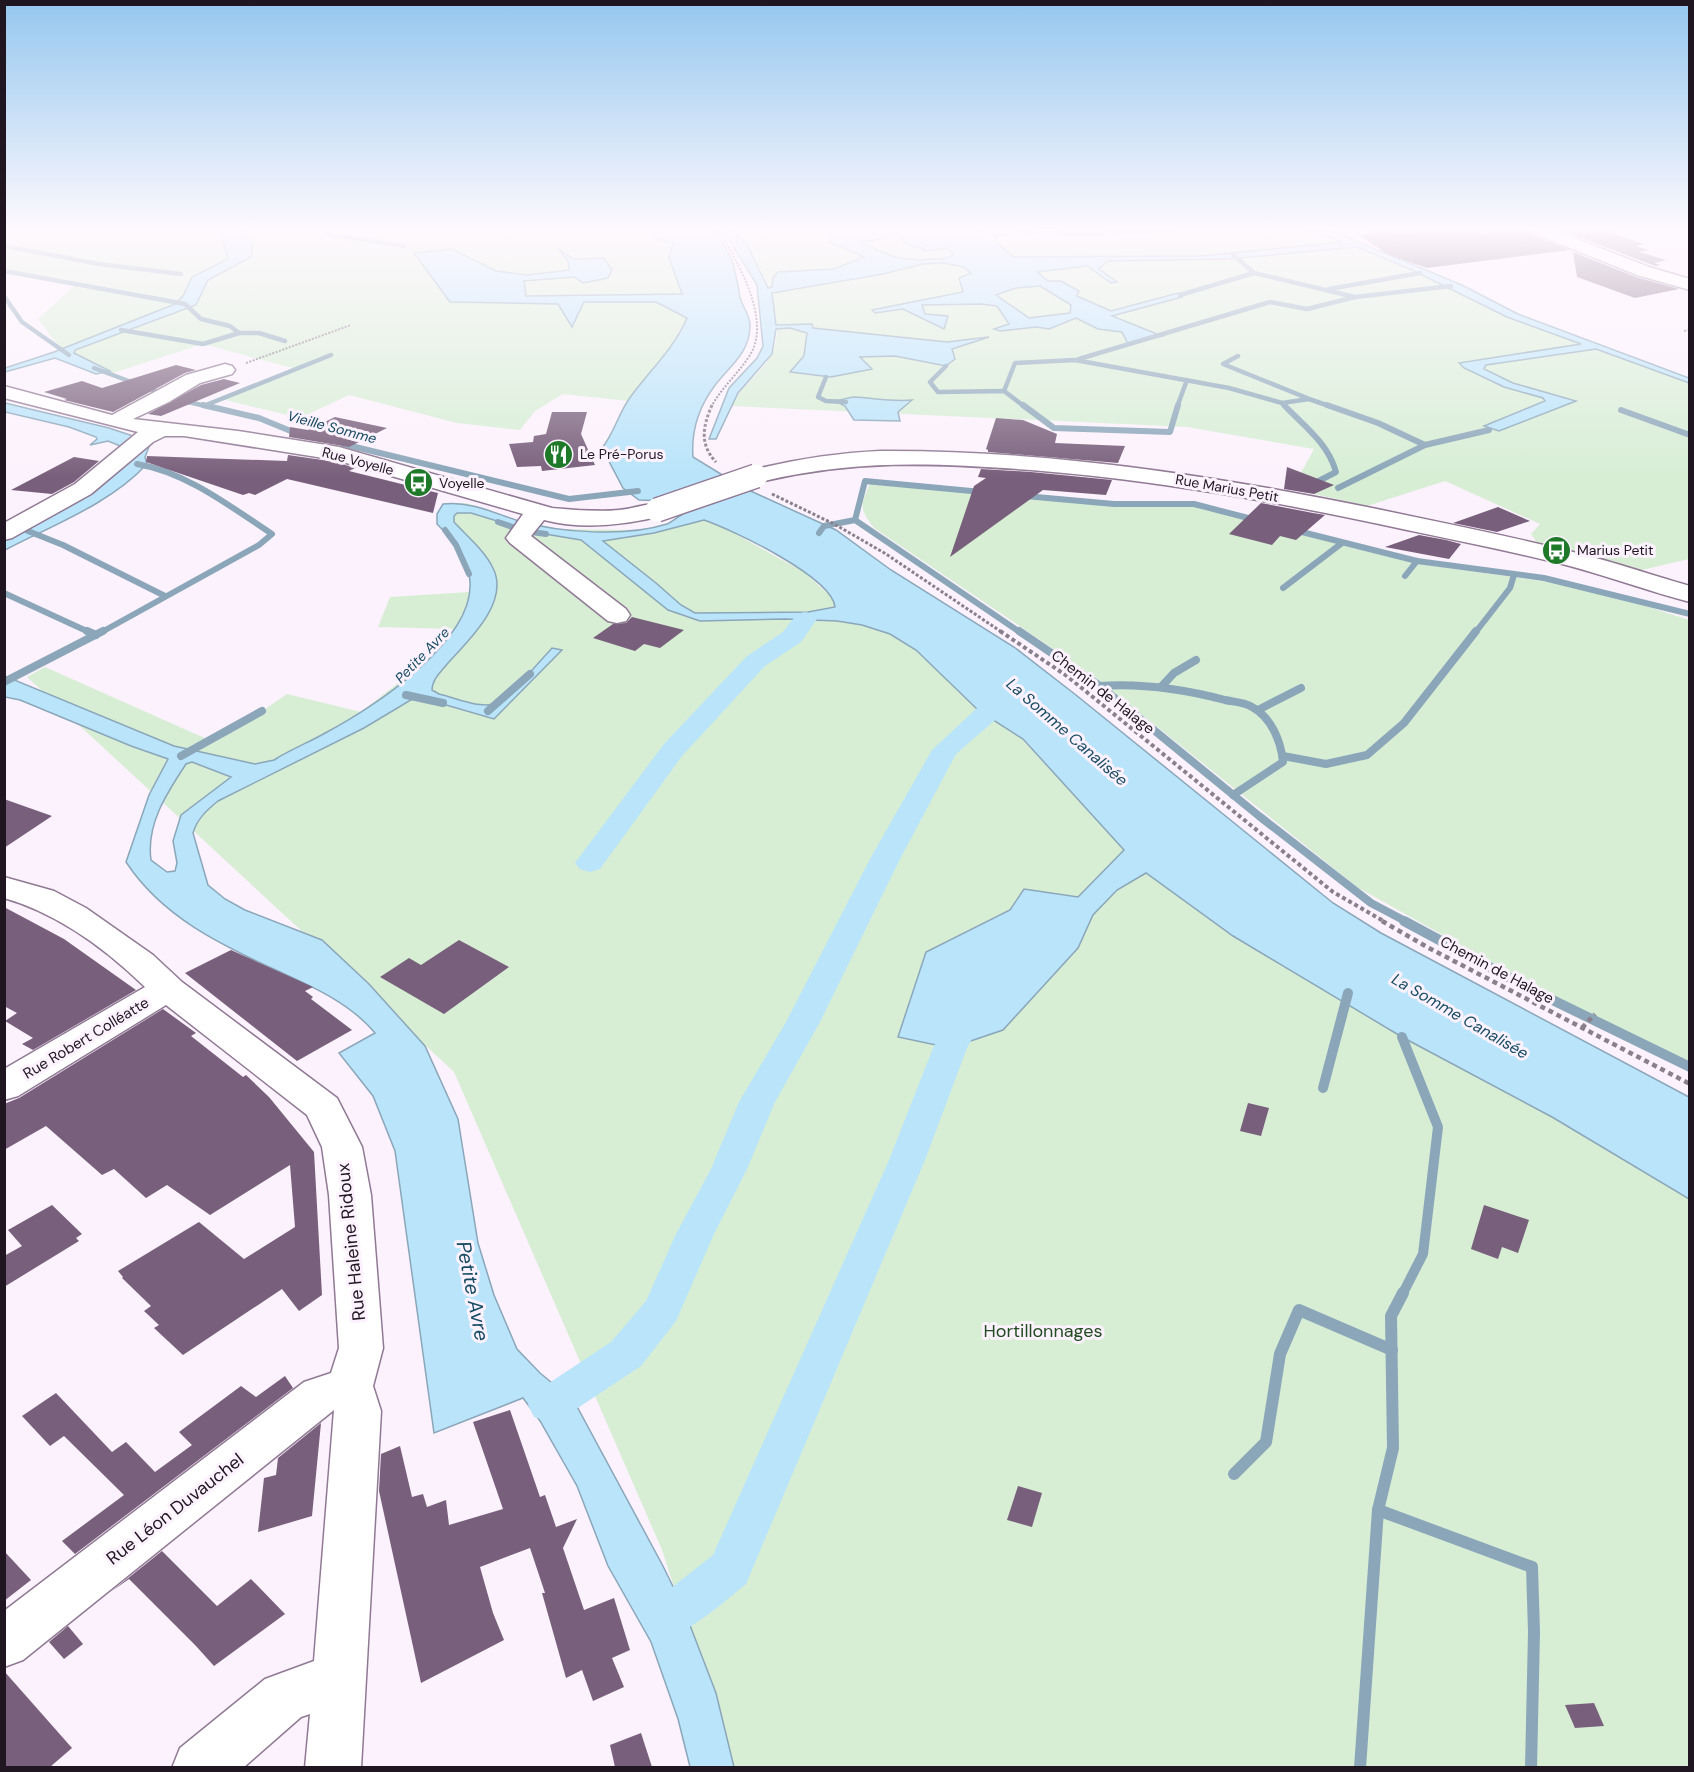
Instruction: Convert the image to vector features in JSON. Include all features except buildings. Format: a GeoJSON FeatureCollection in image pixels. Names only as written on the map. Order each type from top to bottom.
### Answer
{"type":"FeatureCollection","features":[{"type":"Feature","properties":{"kind":"street"},"geometry":{"type":"LineString","coordinates":[[122,416],[167,395],[193,379],[225,370]]}},
{"type":"Feature","properties":{"kind":"street","name":"Rue Voyelle"},"geometry":{"type":"LineString","coordinates":[[4,392],[68,408],[154,434],[184,430],[339,454],[530,521],[551,515],[589,518],[620,517],[657,510]]}},
{"type":"Feature","properties":{"kind":"street","name":"Rue Voyelle"},"geometry":{"type":"LineString","coordinates":[[68,408],[122,416],[150,423],[154,434]]}},
{"type":"Feature","properties":{"kind":"street"},"geometry":{"type":"LineString","coordinates":[[4,533],[83,489],[125,454],[154,434]]}},
{"type":"Feature","properties":{"kind":"street","name":"Rue Marius Petit"},"geometry":{"type":"LineString","coordinates":[[657,510],[762,484],[778,469],[816,463],[905,458],[969,459],[1123,471],[1346,510],[1539,551],[1689,594]]}},
{"type":"Feature","properties":{"kind":"street"},"geometry":{"type":"LineString","coordinates":[[530,521],[518,538],[617,615]]}},
{"type":"Feature","properties":{"kind":"street","name":"Rue Haleine Ridoux"},"geometry":{"type":"LineString","coordinates":[[4,887],[42,898],[74,915],[141,963],[169,990],[323,1107],[342,1147],[350,1195],[361,1348],[350,1386]]}},
{"type":"Feature","properties":{"kind":"street","name":"Rue Robert Colléatte"},"geometry":{"type":"LineString","coordinates":[[4,1088],[145,1001],[169,990]]}},
{"type":"Feature","properties":{"kind":"street"},"geometry":{"type":"LineString","coordinates":[[333,1767],[358,1411],[350,1386]]}},
{"type":"Feature","properties":{"kind":"street","name":"Rue Léon Duvauchel"},"geometry":{"type":"LineString","coordinates":[[4,1643],[320,1395],[350,1386]]}},
{"type":"Feature","properties":{"kind":"street"},"geometry":{"type":"LineString","coordinates":[[200,1767],[285,1697],[339,1678]]}},
{"type":"Feature","properties":{"kind":"path"},"geometry":{"type":"LineString","coordinates":[[721,466],[712,459],[705,448],[702,436],[722,388],[748,358],[755,345],[756,325],[753,313]]}},
{"type":"Feature","properties":{"kind":"path"},"geometry":{"type":"LineString","coordinates":[[225,370],[351,325]]}},
{"type":"Feature","properties":{"kind":"path"},"geometry":{"type":"LineString","coordinates":[[1684,331],[1689,330]]}},
{"type":"Feature","properties":{"kind":"path","name":"Chemin de Halage"},"geometry":{"type":"LineString","coordinates":[[762,484],[886,554],[1067,676],[1333,892],[1427,947],[1584,1026],[1689,1084]]}},
{"type":"Feature","properties":{"kind":"path"},"geometry":{"type":"LineString","coordinates":[[1584,1026],[1595,1014]]}},
{"type":"Feature","properties":{"kind":"green space"},"geometry":{"type":"Polygon","coordinates":[[[45,313],[686,313],[687,318],[671,346],[628,401],[563,394],[535,411],[520,430],[457,423],[349,395],[300,418],[221,399],[296,369],[203,344],[107,375],[63,352],[38,319],[45,313]]]}},
{"type":"Feature","properties":{"kind":"green space"},"geometry":{"type":"Polygon","coordinates":[[[775,313],[1504,313],[1689,380],[1689,559],[1629,573],[1540,547],[1531,534],[1540,524],[1445,481],[1367,506],[1292,489],[1314,449],[1187,427],[732,406],[740,392],[771,355],[776,340],[775,313]]]}},
{"type":"Feature","properties":{"kind":"green space"},"geometry":{"type":"Polygon","coordinates":[[[883,481],[1119,504],[1173,503],[1210,509],[1418,564],[1587,587],[1689,620],[1689,1061],[1622,1031],[1523,980],[1357,887],[1095,677],[874,528],[863,511],[863,502],[870,483],[883,481]]]}},
{"type":"Feature","properties":{"kind":"green space","name":"Hortillonnages"},"geometry":{"type":"Polygon","coordinates":[[[466,503],[520,521],[559,529],[640,530],[669,523],[675,518],[704,520],[723,527],[804,572],[862,625],[890,634],[912,646],[993,719],[1017,734],[1146,873],[1222,929],[1402,1037],[1552,1117],[1689,1199],[1689,1767],[732,1767],[662,1550],[454,1072],[27,677],[45,667],[209,740],[262,711],[287,694],[361,712],[439,651],[455,629],[378,627],[390,597],[469,592],[468,572],[461,554],[437,524],[437,514],[443,504],[466,503]]]}},
{"type":"Feature","properties":{"kind":"water"},"geometry":{"type":"Polygon","coordinates":[[[153,313],[175,313],[75,350],[74,353],[110,371],[96,374],[55,358],[5,372],[5,368],[54,352],[153,313]]]}},
{"type":"Feature","properties":{"kind":"water"},"geometry":{"type":"Polygon","coordinates":[[[563,313],[579,313],[572,327],[563,313]]]}},
{"type":"Feature","properties":{"kind":"water","name":"La Somme Canalisée"},"geometry":{"type":"Polygon","coordinates":[[[677,313],[747,313],[750,323],[749,336],[743,351],[716,384],[697,419],[693,437],[693,457],[742,487],[836,530],[891,570],[1014,647],[1333,903],[1381,933],[1689,1097],[1689,1199],[1552,1117],[1402,1037],[1233,936],[1146,873],[1117,890],[1093,915],[1078,948],[1003,1030],[950,1048],[898,1037],[926,952],[1010,910],[1024,889],[1078,897],[1124,850],[1023,739],[979,711],[916,650],[890,634],[862,625],[837,621],[785,619],[700,621],[668,610],[581,540],[533,532],[471,513],[457,513],[454,516],[454,522],[481,550],[493,568],[497,581],[496,594],[485,620],[438,675],[432,690],[481,705],[497,703],[505,700],[552,648],[562,650],[494,719],[422,698],[414,698],[364,728],[218,801],[206,811],[193,833],[208,885],[225,899],[245,910],[322,940],[369,984],[425,1046],[458,1119],[478,1243],[494,1295],[517,1349],[540,1373],[574,1401],[663,1566],[683,1607],[716,1693],[734,1767],[690,1767],[678,1719],[651,1642],[608,1566],[577,1486],[540,1421],[523,1398],[434,1433],[395,1151],[373,1096],[339,1053],[375,1033],[343,1004],[214,940],[175,914],[157,899],[126,862],[149,795],[168,759],[20,700],[5,697],[5,676],[174,746],[255,764],[274,760],[321,736],[394,690],[439,649],[456,627],[467,604],[470,582],[463,557],[437,524],[437,514],[443,504],[463,504],[536,525],[593,532],[651,528],[667,524],[683,514],[667,501],[639,500],[623,488],[602,448],[629,399],[668,350],[687,318],[677,313]],[[704,520],[654,533],[603,541],[681,605],[695,613],[808,612],[835,607],[830,595],[800,569],[736,534],[704,520]],[[192,762],[186,764],[165,798],[155,821],[150,847],[151,860],[167,872],[175,871],[177,863],[173,841],[181,815],[231,777],[192,762]]]}},
{"type":"Feature","properties":{"kind":"water"},"geometry":{"type":"Polygon","coordinates":[[[760,313],[774,313],[776,325],[812,324],[813,328],[947,342],[989,337],[952,349],[955,359],[946,366],[895,356],[860,357],[872,369],[831,377],[790,372],[804,356],[807,333],[790,328],[776,329],[772,354],[738,393],[716,439],[709,439],[729,388],[757,358],[763,346],[760,313]]]}},
{"type":"Feature","properties":{"kind":"water"},"geometry":{"type":"Polygon","coordinates":[[[911,313],[948,316],[944,329],[911,313]]]}},
{"type":"Feature","properties":{"kind":"water"},"geometry":{"type":"Polygon","coordinates":[[[1001,313],[1021,313],[1029,318],[1070,313],[1124,313],[1112,316],[1162,336],[1128,344],[1122,332],[1098,329],[1076,318],[1049,329],[1036,327],[1000,331],[994,329],[1009,324],[1001,313]]]}},
{"type":"Feature","properties":{"kind":"water"},"geometry":{"type":"Polygon","coordinates":[[[1498,313],[1515,313],[1689,378],[1689,383],[1596,349],[1486,365],[1484,369],[1513,383],[1576,401],[1499,431],[1484,426],[1545,401],[1543,398],[1504,387],[1464,368],[1459,363],[1581,344],[1498,313]]]}},
{"type":"Feature","properties":{"kind":"water"},"geometry":{"type":"Polygon","coordinates":[[[853,397],[912,400],[898,412],[900,421],[854,420],[845,406],[835,401],[853,397]]]}},
{"type":"Feature","properties":{"kind":"water"},"geometry":{"type":"Polygon","coordinates":[[[5,403],[109,428],[151,442],[145,457],[147,464],[116,491],[98,502],[5,550],[5,539],[135,452],[108,441],[90,445],[97,439],[96,437],[69,427],[5,412],[5,403]]]}},
{"type":"Feature","properties":{"kind":"waterway","name":"Vieille Somme"},"geometry":{"type":"LineString","coordinates":[[16,313],[22,322],[69,355]]}},
{"type":"Feature","properties":{"kind":"waterway"},"geometry":{"type":"LineString","coordinates":[[194,313],[201,319],[230,326],[239,333]]}},
{"type":"Feature","properties":{"kind":"waterway"},"geometry":{"type":"LineString","coordinates":[[1079,359],[1234,313]]}},
{"type":"Feature","properties":{"kind":"waterway"},"geometry":{"type":"LineString","coordinates":[[121,330],[203,344],[239,333]]}},
{"type":"Feature","properties":{"kind":"waterway"},"geometry":{"type":"LineString","coordinates":[[239,333],[259,333],[285,341]]}},
{"type":"Feature","properties":{"kind":"waterway"},"geometry":{"type":"LineString","coordinates":[[206,405],[331,355]]}},
{"type":"Feature","properties":{"kind":"waterway"},"geometry":{"type":"LineString","coordinates":[[1238,356],[1223,364],[1307,398]]}},
{"type":"Feature","properties":{"kind":"waterway"},"geometry":{"type":"LineString","coordinates":[[1004,391],[1015,363],[1075,360],[1187,380]]}},
{"type":"Feature","properties":{"kind":"waterway"},"geometry":{"type":"LineString","coordinates":[[946,366],[930,382],[938,392],[1004,391]]}},
{"type":"Feature","properties":{"kind":"waterway","name":"Vieille Somme"},"geometry":{"type":"LineString","coordinates":[[94,368],[166,395]]}},
{"type":"Feature","properties":{"kind":"waterway"},"geometry":{"type":"LineString","coordinates":[[826,377],[818,397],[826,401],[846,402]]}},
{"type":"Feature","properties":{"kind":"waterway"},"geometry":{"type":"LineString","coordinates":[[1177,407],[1187,380]]}},
{"type":"Feature","properties":{"kind":"waterway"},"geometry":{"type":"LineString","coordinates":[[1187,380],[1229,388],[1282,403]]}},
{"type":"Feature","properties":{"kind":"waterway"},"geometry":{"type":"LineString","coordinates":[[1004,391],[1025,407]]}},
{"type":"Feature","properties":{"kind":"waterway"},"geometry":{"type":"LineString","coordinates":[[1282,403],[1309,399],[1332,407]]}},
{"type":"Feature","properties":{"kind":"waterway","name":"Vieille Somme"},"geometry":{"type":"LineString","coordinates":[[184,401],[210,407]]}},
{"type":"Feature","properties":{"kind":"waterway","name":"Vieille Somme"},"geometry":{"type":"LineString","coordinates":[[203,405],[259,418],[298,434]]}},
{"type":"Feature","properties":{"kind":"waterway"},"geometry":{"type":"LineString","coordinates":[[1023,405],[1054,428],[1170,432],[1178,405]]}},
{"type":"Feature","properties":{"kind":"waterway"},"geometry":{"type":"LineString","coordinates":[[1284,405],[1321,444],[1336,472],[1313,484]]}},
{"type":"Feature","properties":{"kind":"waterway"},"geometry":{"type":"LineString","coordinates":[[1327,405],[1378,423],[1425,445]]}},
{"type":"Feature","properties":{"kind":"waterway"},"geometry":{"type":"LineString","coordinates":[[1621,410],[1690,435]]}},
{"type":"Feature","properties":{"kind":"waterway"},"geometry":{"type":"LineString","coordinates":[[1425,445],[1489,430]]}},
{"type":"Feature","properties":{"kind":"waterway","name":"Vieille Somme"},"geometry":{"type":"LineString","coordinates":[[343,444],[569,499],[638,491]]}},
{"type":"Feature","properties":{"kind":"waterway"},"geometry":{"type":"LineString","coordinates":[[1338,488],[1425,445]]}},
{"type":"Feature","properties":{"kind":"waterway"},"geometry":{"type":"LineString","coordinates":[[100,633],[259,545],[272,534],[208,492],[173,475],[137,464]]}},
{"type":"Feature","properties":{"kind":"waterway"},"geometry":{"type":"LineString","coordinates":[[855,520],[865,481],[982,492]]}},
{"type":"Feature","properties":{"kind":"waterway"},"geometry":{"type":"LineString","coordinates":[[1025,496],[1114,504],[1194,504],[1256,520]]}},
{"type":"Feature","properties":{"kind":"waterway"},"geometry":{"type":"LineString","coordinates":[[819,533],[824,526],[855,520]]}},
{"type":"Feature","properties":{"kind":"waterway"},"geometry":{"type":"LineString","coordinates":[[855,520],[1021,633]]}},
{"type":"Feature","properties":{"kind":"waterway","name":"Petite Avre"},"geometry":{"type":"LineString","coordinates":[[498,522],[524,531],[546,534]]}},
{"type":"Feature","properties":{"kind":"waterway","name":"Petite Avre"},"geometry":{"type":"LineString","coordinates":[[445,530],[456,545],[469,574]]}},
{"type":"Feature","properties":{"kind":"waterway"},"geometry":{"type":"LineString","coordinates":[[1294,530],[1417,561]]}},
{"type":"Feature","properties":{"kind":"waterway"},"geometry":{"type":"LineString","coordinates":[[28,531],[63,545],[165,596]]}},
{"type":"Feature","properties":{"kind":"waterway"},"geometry":{"type":"LineString","coordinates":[[1283,588],[1342,543]]}},
{"type":"Feature","properties":{"kind":"waterway"},"geometry":{"type":"LineString","coordinates":[[1405,576],[1417,561]]}},
{"type":"Feature","properties":{"kind":"waterway"},"geometry":{"type":"LineString","coordinates":[[1417,561],[1544,578],[1690,614]]}},
{"type":"Feature","properties":{"kind":"waterway"},"geometry":{"type":"LineString","coordinates":[[1475,633],[1510,588],[1514,575]]}},
{"type":"Feature","properties":{"kind":"waterway"},"geometry":{"type":"LineString","coordinates":[[4,593],[91,633]]}},
{"type":"Feature","properties":{"kind":"waterway"},"geometry":{"type":"LineString","coordinates":[[590,863],[673,750],[756,661],[792,637],[805,619]]}},
{"type":"Feature","properties":{"kind":"waterway"},"geometry":{"type":"LineString","coordinates":[[87,631],[96,635]]}},
{"type":"Feature","properties":{"kind":"waterway"},"geometry":{"type":"LineString","coordinates":[[96,635],[103,631]]}},
{"type":"Feature","properties":{"kind":"waterway"},"geometry":{"type":"LineString","coordinates":[[1019,631],[1100,686]]}},
{"type":"Feature","properties":{"kind":"waterway"},"geometry":{"type":"LineString","coordinates":[[1283,756],[1326,764],[1367,755],[1404,723],[1476,631]]}},
{"type":"Feature","properties":{"kind":"waterway"},"geometry":{"type":"LineString","coordinates":[[4,682],[96,635]]}},
{"type":"Feature","properties":{"kind":"waterway"},"geometry":{"type":"LineString","coordinates":[[1161,687],[1174,673],[1196,660]]}},
{"type":"Feature","properties":{"kind":"waterway"},"geometry":{"type":"LineString","coordinates":[[488,711],[530,674]]}},
{"type":"Feature","properties":{"kind":"waterway"},"geometry":{"type":"LineString","coordinates":[[1100,686],[1132,685],[1178,690],[1242,703],[1259,711],[1274,730],[1283,762],[1233,795]]}},
{"type":"Feature","properties":{"kind":"waterway"},"geometry":{"type":"LineString","coordinates":[[1100,686],[1233,795]]}},
{"type":"Feature","properties":{"kind":"waterway"},"geometry":{"type":"LineString","coordinates":[[1258,710],[1301,688]]}},
{"type":"Feature","properties":{"kind":"waterway","name":"La Somme Canalisée"},"geometry":{"type":"LineString","coordinates":[[549,1405],[626,1354],[662,1310],[695,1234],[729,1169],[757,1102],[803,1022],[885,859],[945,750],[985,715],[1018,693]]}},
{"type":"Feature","properties":{"kind":"waterway"},"geometry":{"type":"LineString","coordinates":[[406,695],[443,703]]}},
{"type":"Feature","properties":{"kind":"waterway"},"geometry":{"type":"LineString","coordinates":[[181,756],[262,711]]}},
{"type":"Feature","properties":{"kind":"waterway"},"geometry":{"type":"LineString","coordinates":[[1233,795],[1371,903],[1407,922]]}},
{"type":"Feature","properties":{"kind":"waterway"},"geometry":{"type":"LineString","coordinates":[[1404,921],[1532,990],[1690,1067]]}},
{"type":"Feature","properties":{"kind":"waterway"},"geometry":{"type":"LineString","coordinates":[[1323,1088],[1348,993]]}},
{"type":"Feature","properties":{"kind":"waterway"},"geometry":{"type":"LineString","coordinates":[[666,1616],[683,1607],[730,1569],[907,1160],[950,1048],[971,1012]]}},
{"type":"Feature","properties":{"kind":"waterway"},"geometry":{"type":"LineString","coordinates":[[1402,1037],[1438,1127],[1423,1254],[1402,1295]]}},
{"type":"Feature","properties":{"kind":"waterway"},"geometry":{"type":"LineString","coordinates":[[1392,1350],[1391,1316],[1403,1293]]}},
{"type":"Feature","properties":{"kind":"waterway"},"geometry":{"type":"LineString","coordinates":[[1234,1474],[1266,1442],[1280,1354],[1299,1310],[1392,1350]]}},
{"type":"Feature","properties":{"kind":"waterway"},"geometry":{"type":"LineString","coordinates":[[1378,1510],[1393,1448],[1392,1350]]}},
{"type":"Feature","properties":{"kind":"waterway"},"geometry":{"type":"LineString","coordinates":[[1360,1768],[1378,1510]]}},
{"type":"Feature","properties":{"kind":"waterway"},"geometry":{"type":"LineString","coordinates":[[1378,1510],[1532,1567],[1534,1632],[1531,1768]]}},
{"type":"Feature","properties":{"kind":"place","name":"Le Pré-Porus"},"geometry":{"type":"Point","coordinates":[559,454]}},
{"type":"Feature","properties":{"kind":"place","name":"Voyelle"},"geometry":{"type":"Point","coordinates":[418,483]}},
{"type":"Feature","properties":{"kind":"place","name":"Marius Petit"},"geometry":{"type":"Point","coordinates":[1556,550]}}]}
